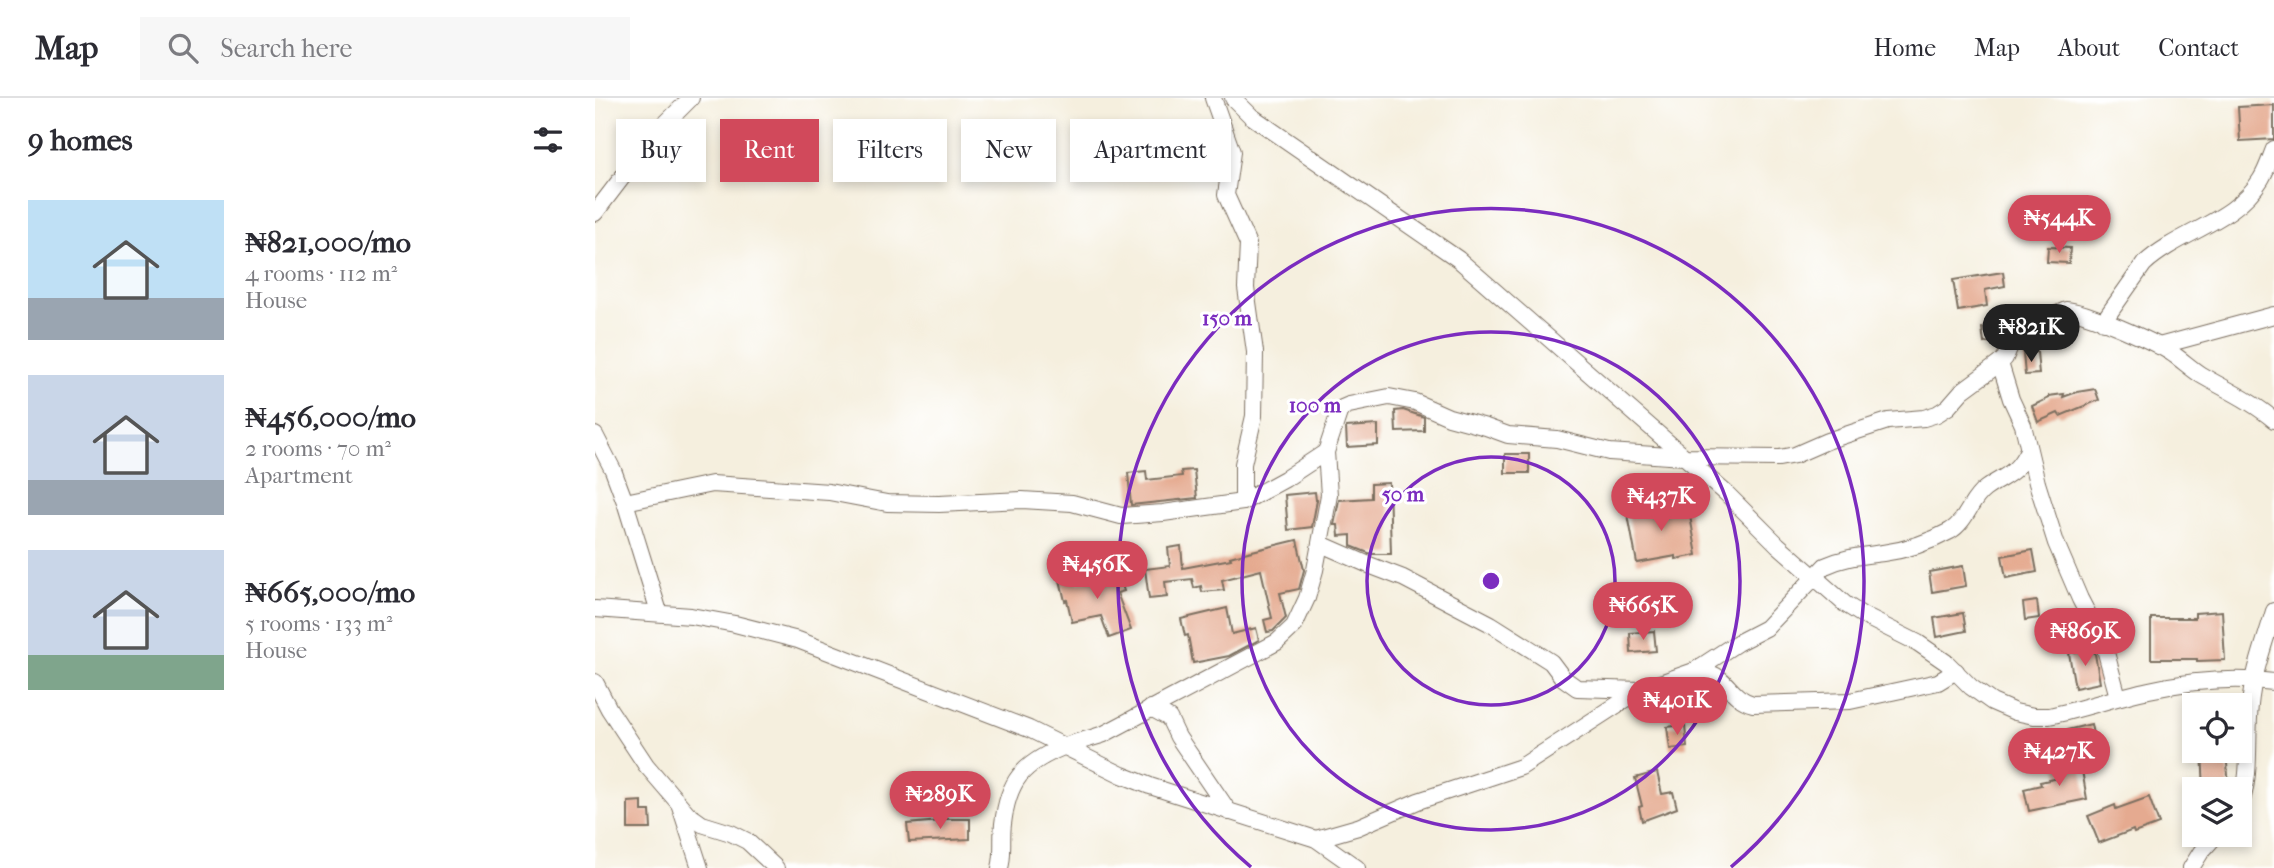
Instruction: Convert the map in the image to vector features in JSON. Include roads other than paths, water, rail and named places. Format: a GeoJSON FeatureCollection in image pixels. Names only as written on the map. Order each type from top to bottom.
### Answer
{"type":"FeatureCollection","features":[{"type":"Feature","properties":{"kind":"street"},"geometry":{"type":"LineString","coordinates":[[595,213],[656,133],[691,98]]}},
{"type":"Feature","properties":{"kind":"street"},"geometry":{"type":"LineString","coordinates":[[1213,98],[1232,152],[1226,195],[1248,244],[1247,288],[1255,352],[1254,416],[1243,464],[1243,502]]}},
{"type":"Feature","properties":{"kind":"street"},"geometry":{"type":"LineString","coordinates":[[1233,98],[1251,116],[1458,258],[1727,494],[1845,604],[1918,643],[1947,663],[1971,687],[1992,702],[2015,712],[2049,716],[2178,685],[2254,680],[2274,682]]}},
{"type":"Feature","properties":{"kind":"street"},"geometry":{"type":"LineString","coordinates":[[2103,322],[2144,264],[2153,256],[2220,218],[2247,196],[2261,180],[2274,149]]}},
{"type":"Feature","properties":{"kind":"street"},"geometry":{"type":"LineString","coordinates":[[1000,868],[1006,805],[1015,781],[1028,766],[1064,746],[1104,734],[1277,642],[1288,633],[1307,597],[1321,544],[1329,495],[1326,452],[1342,408],[1349,405],[1389,397],[1415,402],[1449,417],[1508,435],[1557,439],[1609,452],[1684,457],[1787,457],[1876,425],[1937,414],[1948,407],[1962,391],[2000,363],[2015,334],[2059,313],[2072,310],[2171,352],[2197,373],[2260,408],[2274,420]]}},
{"type":"Feature","properties":{"kind":"street"},"geometry":{"type":"LineString","coordinates":[[2159,346],[2274,315]]}},
{"type":"Feature","properties":{"kind":"street"},"geometry":{"type":"LineString","coordinates":[[2000,363],[2011,399],[2023,425],[2056,543],[2080,599],[2104,645],[2118,698]]}},
{"type":"Feature","properties":{"kind":"street"},"geometry":{"type":"LineString","coordinates":[[595,435],[613,470],[625,502],[659,612]]}},
{"type":"Feature","properties":{"kind":"street"},"geometry":{"type":"LineString","coordinates":[[1316,839],[1358,827],[1418,801],[1521,767],[1640,690],[1694,671],[1766,628],[1825,566],[1836,560],[1902,550],[1952,530],[1981,493],[2018,469],[2028,450]]}},
{"type":"Feature","properties":{"kind":"street"},"geometry":{"type":"LineString","coordinates":[[625,502],[712,484],[829,492],[887,503],[939,504],[1022,500],[1072,503],[1121,516],[1243,502],[1326,452]]}},
{"type":"Feature","properties":{"kind":"street"},"geometry":{"type":"LineString","coordinates":[[2004,479],[2037,482]]}},
{"type":"Feature","properties":{"kind":"street"},"geometry":{"type":"LineString","coordinates":[[1321,544],[1403,578],[1490,624],[1551,662],[1563,678],[1577,688],[1640,690]]}},
{"type":"Feature","properties":{"kind":"street"},"geometry":{"type":"LineString","coordinates":[[595,609],[659,612],[735,624],[798,640],[1029,729],[1122,775],[1316,839],[1356,868]]}},
{"type":"Feature","properties":{"kind":"street"},"geometry":{"type":"LineString","coordinates":[[2246,777],[2254,680],[2274,611]]}},
{"type":"Feature","properties":{"kind":"street"},"geometry":{"type":"LineString","coordinates":[[1694,671],[1717,677],[1735,696],[1743,702],[1753,704],[1850,701],[1938,682],[1956,671]]}},
{"type":"Feature","properties":{"kind":"street"},"geometry":{"type":"LineString","coordinates":[[595,682],[646,765],[688,814],[702,824],[747,841],[776,868]]}},
{"type":"Feature","properties":{"kind":"street"},"geometry":{"type":"LineString","coordinates":[[1938,682],[1971,687]]}},
{"type":"Feature","properties":{"kind":"street"},"geometry":{"type":"LineString","coordinates":[[1169,718],[1176,694]]}},
{"type":"Feature","properties":{"kind":"street"},"geometry":{"type":"LineString","coordinates":[[1151,708],[1169,718],[1190,756],[1229,812]]}},
{"type":"Feature","properties":{"kind":"street"},"geometry":{"type":"LineString","coordinates":[[680,803],[700,868]]}},
{"type":"Feature","properties":{"kind":"street"},"geometry":{"type":"LineString","coordinates":[[2191,868],[2205,847]]}}]}
